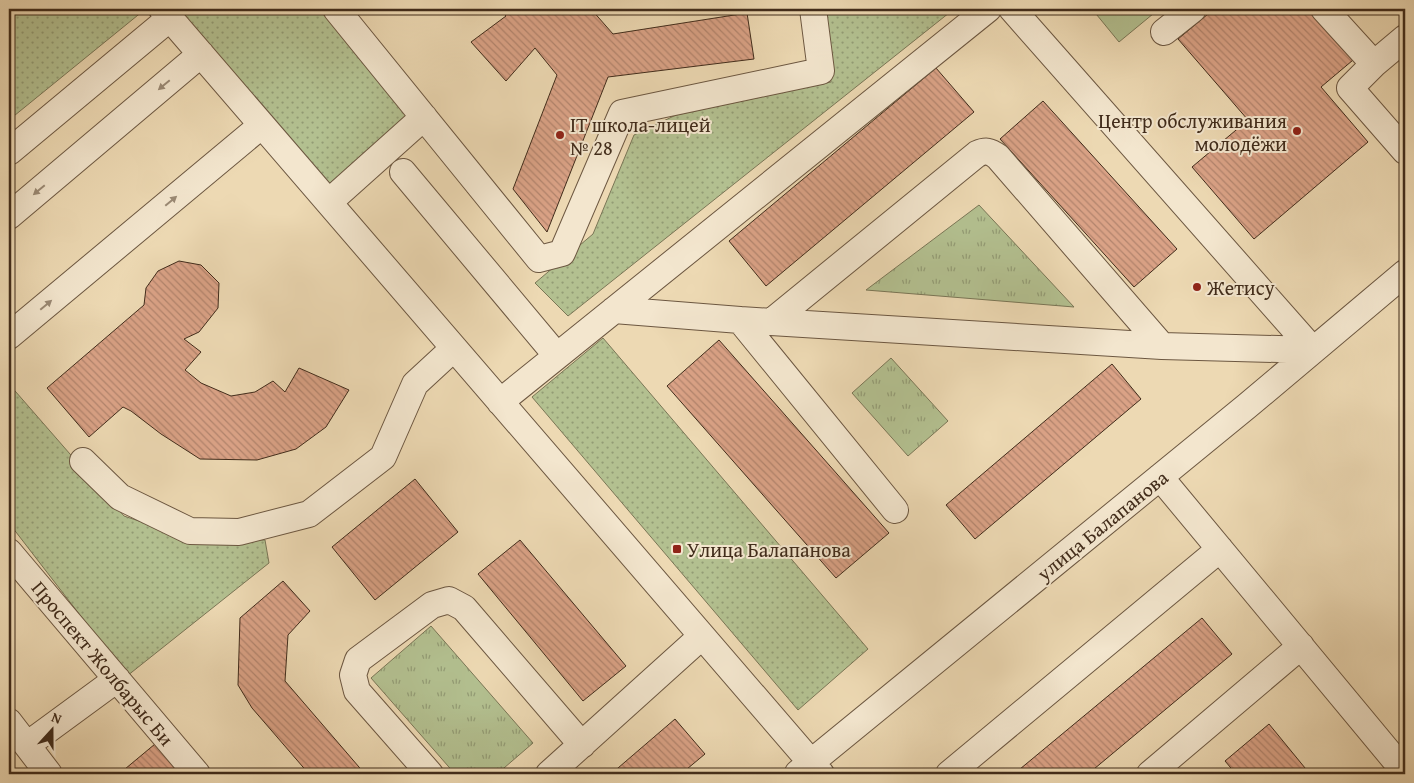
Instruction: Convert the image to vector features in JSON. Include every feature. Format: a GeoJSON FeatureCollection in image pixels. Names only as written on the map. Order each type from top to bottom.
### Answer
{"type":"FeatureCollection","features":[{"type":"Feature","properties":{"kind":"street"},"geometry":{"type":"LineString","coordinates":[[336,9],[539,259],[562,252],[622,113],[821,71],[813,9]]}},
{"type":"Feature","properties":{"kind":"street"},"geometry":{"type":"LineString","coordinates":[[1012,9],[1313,350]]}},
{"type":"Feature","properties":{"kind":"street"},"geometry":{"type":"LineString","coordinates":[[1164,32],[1193,9]]}},
{"type":"Feature","properties":{"kind":"street"},"geometry":{"type":"LineString","coordinates":[[1324,9],[1374,64]]}},
{"type":"Feature","properties":{"kind":"street"},"geometry":{"type":"LineString","coordinates":[[500,402],[980,11]]}},
{"type":"Feature","properties":{"kind":"street"},"geometry":{"type":"LineString","coordinates":[[9,152],[166,13],[702,636],[809,770]]}},
{"type":"Feature","properties":{"kind":"street"},"geometry":{"type":"LineString","coordinates":[[1405,38],[1374,64],[1350,88],[1405,151]]}},
{"type":"Feature","properties":{"kind":"street"},"geometry":{"type":"LineString","coordinates":[[9,216],[201,54]]}},
{"type":"Feature","properties":{"kind":"street"},"geometry":{"type":"LineString","coordinates":[[329,202],[424,117]]}},
{"type":"Feature","properties":{"kind":"street"},"geometry":{"type":"LineString","coordinates":[[9,336],[262,125]]}},
{"type":"Feature","properties":{"kind":"street"},"geometry":{"type":"LineString","coordinates":[[771,322],[977,154],[985,151],[998,157],[1162,346]]}},
{"type":"Feature","properties":{"kind":"street"},"geometry":{"type":"LineString","coordinates":[[403,172],[557,356]]}},
{"type":"Feature","properties":{"kind":"street","name":"улица Балапанова"},"geometry":{"type":"LineString","coordinates":[[809,770],[1405,273]]}},
{"type":"Feature","properties":{"kind":"street"},"geometry":{"type":"LineString","coordinates":[[614,310],[740,320],[1162,346],[1313,350]]}},
{"type":"Feature","properties":{"kind":"street"},"geometry":{"type":"LineString","coordinates":[[740,320],[895,510]]}},
{"type":"Feature","properties":{"kind":"street"},"geometry":{"type":"LineString","coordinates":[[84,461],[120,497],[190,532],[239,532],[309,514],[382,457],[415,384],[454,348]]}},
{"type":"Feature","properties":{"kind":"street"},"geometry":{"type":"LineString","coordinates":[[1160,477],[1405,772]]}},
{"type":"Feature","properties":{"kind":"street"},"geometry":{"type":"LineString","coordinates":[[949,774],[1220,549]]}},
{"type":"Feature","properties":{"kind":"street","name":"Проспект Жолбарыс Би"},"geometry":{"type":"LineString","coordinates":[[9,552],[197,774]]}},
{"type":"Feature","properties":{"kind":"street"},"geometry":{"type":"LineString","coordinates":[[430,774],[357,691],[353,675],[358,660],[432,604],[450,600],[464,608],[582,745]]}},
{"type":"Feature","properties":{"kind":"street"},"geometry":{"type":"LineString","coordinates":[[549,774],[702,636]]}},
{"type":"Feature","properties":{"kind":"street"},"geometry":{"type":"LineString","coordinates":[[1167,769],[1301,646]]}},
{"type":"Feature","properties":{"kind":"street"},"geometry":{"type":"LineString","coordinates":[[27,745],[116,680]]}},
{"type":"Feature","properties":{"kind":"street"},"geometry":{"type":"LineString","coordinates":[[9,722],[49,774]]}},
{"type":"Feature","properties":{"kind":"green space"},"geometry":{"type":"Polygon","coordinates":[[[9,9],[141,9],[143,11],[9,120],[9,9]]]}},
{"type":"Feature","properties":{"kind":"green space"},"geometry":{"type":"Polygon","coordinates":[[[177,9],[321,9],[413,115],[330,187],[177,9]]]}},
{"type":"Feature","properties":{"kind":"green space"},"geometry":{"type":"Polygon","coordinates":[[[824,9],[954,9],[568,316],[535,283],[593,234],[634,135],[676,115],[831,82],[824,9]]]}},
{"type":"Feature","properties":{"kind":"green space"},"geometry":{"type":"Polygon","coordinates":[[[1092,9],[1159,9],[1119,42],[1092,9]]]}},
{"type":"Feature","properties":{"kind":"green space"},"geometry":{"type":"Polygon","coordinates":[[[979,205],[1074,307],[866,290],[979,205]]]}},
{"type":"Feature","properties":{"kind":"green space"},"geometry":{"type":"Polygon","coordinates":[[[603,338],[868,649],[798,710],[532,397],[603,338]]]}},
{"type":"Feature","properties":{"kind":"green space"},"geometry":{"type":"Polygon","coordinates":[[[891,358],[948,421],[908,456],[852,393],[891,358]]]}},
{"type":"Feature","properties":{"kind":"green space"},"geometry":{"type":"Polygon","coordinates":[[[9,384],[124,516],[192,539],[265,540],[269,563],[127,676],[9,523],[9,384]]]}},
{"type":"Feature","properties":{"kind":"green space"},"geometry":{"type":"Polygon","coordinates":[[[431,626],[533,743],[497,774],[455,774],[371,678],[431,626]]]}},
{"type":"Feature","properties":{"kind":"building"},"geometry":{"type":"Polygon","coordinates":[[[361,9],[397,9],[364,13],[361,9]]]}},
{"type":"Feature","properties":{"kind":"building","name":"IT школа-лицей № 28"},"geometry":{"type":"Polygon","coordinates":[[[500,9],[591,9],[613,34],[747,13],[754,59],[608,77],[547,232],[513,189],[557,75],[535,48],[506,81],[471,42],[506,16],[500,9]]]}},
{"type":"Feature","properties":{"kind":"building","name":"Центр обслуживания молодёжи"},"geometry":{"type":"Polygon","coordinates":[[[1214,9],[1320,9],[1359,55],[1321,87],[1368,142],[1254,239],[1192,167],[1248,120],[1178,39],[1214,9]]]}},
{"type":"Feature","properties":{"kind":"building"},"geometry":{"type":"Polygon","coordinates":[[[936,68],[974,112],[766,286],[729,241],[936,68]]]}},
{"type":"Feature","properties":{"kind":"building"},"geometry":{"type":"Polygon","coordinates":[[[1043,101],[1177,249],[1134,287],[1000,139],[1043,101]]]}},
{"type":"Feature","properties":{"kind":"building"},"geometry":{"type":"Polygon","coordinates":[[[179,261],[201,265],[219,283],[218,308],[199,332],[184,339],[201,352],[185,370],[201,383],[231,396],[255,392],[273,381],[285,392],[299,368],[349,390],[326,427],[296,449],[257,460],[200,459],[123,407],[89,437],[47,388],[144,305],[146,288],[158,271],[179,261]]]}},
{"type":"Feature","properties":{"kind":"building"},"geometry":{"type":"Polygon","coordinates":[[[719,340],[889,533],[836,578],[667,386],[719,340]]]}},
{"type":"Feature","properties":{"kind":"building"},"geometry":{"type":"Polygon","coordinates":[[[1112,364],[1141,399],[975,539],[946,505],[1112,364]]]}},
{"type":"Feature","properties":{"kind":"building"},"geometry":{"type":"Polygon","coordinates":[[[415,479],[458,532],[375,600],[332,547],[415,479]]]}},
{"type":"Feature","properties":{"kind":"building"},"geometry":{"type":"Polygon","coordinates":[[[520,540],[626,666],[583,701],[478,574],[520,540]]]}},
{"type":"Feature","properties":{"kind":"building"},"geometry":{"type":"Polygon","coordinates":[[[283,581],[310,611],[288,635],[285,681],[365,774],[309,774],[252,708],[238,685],[240,618],[283,581]]]}},
{"type":"Feature","properties":{"kind":"building"},"geometry":{"type":"Polygon","coordinates":[[[1202,618],[1232,654],[1088,774],[1014,774],[1202,618]]]}},
{"type":"Feature","properties":{"kind":"building"},"geometry":{"type":"Polygon","coordinates":[[[675,719],[705,754],[681,774],[611,774],[675,719]]]}},
{"type":"Feature","properties":{"kind":"building"},"geometry":{"type":"Polygon","coordinates":[[[1269,724],[1310,774],[1236,774],[1225,761],[1269,724]]]}},
{"type":"Feature","properties":{"kind":"building"},"geometry":{"type":"Polygon","coordinates":[[[155,744],[180,774],[119,774],[155,744]]]}},
{"type":"Feature","properties":{"kind":"place","name":"Центр обслуживания молодёжи"},"geometry":{"type":"Point","coordinates":[1297,131]}},
{"type":"Feature","properties":{"kind":"place","name":"IT школа-лицей № 28"},"geometry":{"type":"Point","coordinates":[560,135]}},
{"type":"Feature","properties":{"kind":"place","name":"Жетису"},"geometry":{"type":"Point","coordinates":[1197,287]}},
{"type":"Feature","properties":{"kind":"place","name":"Улица Балапанова"},"geometry":{"type":"Point","coordinates":[677,549]}}]}
